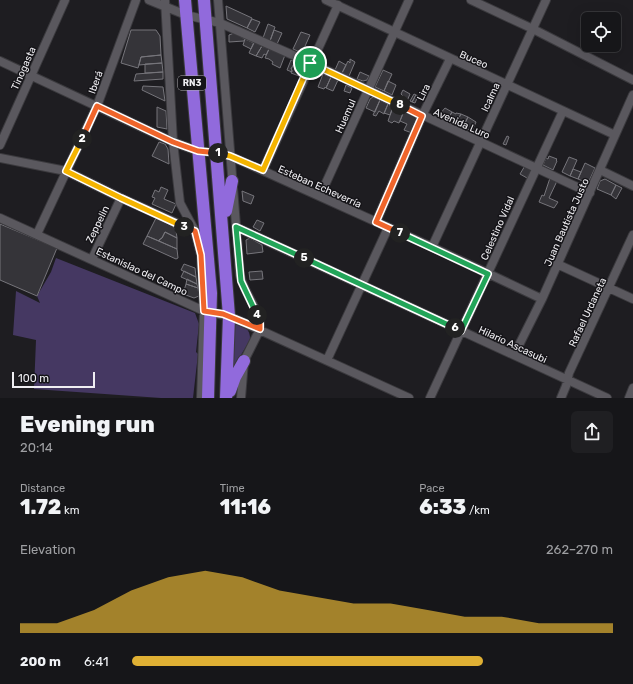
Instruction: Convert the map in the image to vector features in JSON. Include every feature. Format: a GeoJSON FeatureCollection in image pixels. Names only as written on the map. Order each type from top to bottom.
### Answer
{"type":"FeatureCollection","features":[{"type":"Feature","properties":{"kind":"highway","name":"RN3"},"geometry":{"type":"LineString","coordinates":[[185,0],[211,293],[208,312],[208,398]]}},
{"type":"Feature","properties":{"kind":"highway","name":"RN3"},"geometry":{"type":"LineString","coordinates":[[204,0],[223,223],[229,316],[228,398]]}},
{"type":"Feature","properties":{"kind":"highway"},"geometry":{"type":"LineString","coordinates":[[223,223],[232,181]]}},
{"type":"Feature","properties":{"kind":"highway"},"geometry":{"type":"LineString","coordinates":[[201,255],[205,215]]}},
{"type":"Feature","properties":{"kind":"highway"},"geometry":{"type":"LineString","coordinates":[[228,398],[235,377],[244,361]]}},
{"type":"Feature","properties":{"kind":"street","name":"Tinogasta"},"geometry":{"type":"LineString","coordinates":[[0,145],[65,0]]}},
{"type":"Feature","properties":{"kind":"street","name":"Iberá"},"geometry":{"type":"LineString","coordinates":[[37,234],[97,106],[136,0]]}},
{"type":"Feature","properties":{"kind":"street","name":"Avenida Luro"},"geometry":{"type":"LineString","coordinates":[[149,0],[165,4],[186,15],[220,23],[310,63],[590,193]]}},
{"type":"Feature","properties":{"kind":"street"},"geometry":{"type":"LineString","coordinates":[[218,0],[241,281],[260,322],[260,329],[244,361],[241,398]]}},
{"type":"Feature","properties":{"kind":"street","name":"Buceo"},"geometry":{"type":"LineString","coordinates":[[326,0],[615,135]]}},
{"type":"Feature","properties":{"kind":"street","name":"Huemul"},"geometry":{"type":"LineString","coordinates":[[320,196],[409,0]]}},
{"type":"Feature","properties":{"kind":"street"},"geometry":{"type":"LineString","coordinates":[[471,0],[533,29],[633,80]]}},
{"type":"Feature","properties":{"kind":"street","name":"Icalma"},"geometry":{"type":"LineString","coordinates":[[432,247],[546,0]]}},
{"type":"Feature","properties":{"kind":"street"},"geometry":{"type":"LineString","coordinates":[[165,4],[173,142],[180,203],[195,231],[201,255],[208,312],[201,398]]}},
{"type":"Feature","properties":{"kind":"street"},"geometry":{"type":"LineString","coordinates":[[263,170],[310,63],[338,5]]}},
{"type":"Feature","properties":{"kind":"street","name":"Lira"},"geometry":{"type":"LineString","coordinates":[[376,222],[422,116],[450,59]]}},
{"type":"Feature","properties":{"kind":"street","name":"Esteban Echeverría"},"geometry":{"type":"LineString","coordinates":[[0,61],[173,142],[198,151],[230,156],[263,170],[542,299]]}},
{"type":"Feature","properties":{"kind":"street","name":"Juan Bautista Justo"},"geometry":{"type":"LineString","coordinates":[[514,355],[542,299],[633,95]]}},
{"type":"Feature","properties":{"kind":"street","name":"Celestino Vidal"},"geometry":{"type":"LineString","coordinates":[[430,398],[563,111]]}},
{"type":"Feature","properties":{"kind":"street"},"geometry":{"type":"LineString","coordinates":[[0,158],[66,171],[121,198],[195,231]]}},
{"type":"Feature","properties":{"kind":"street"},"geometry":{"type":"LineString","coordinates":[[600,170],[633,186]]}},
{"type":"Feature","properties":{"kind":"street","name":"Zeppelin"},"geometry":{"type":"LineString","coordinates":[[92,259],[121,198]]}},
{"type":"Feature","properties":{"kind":"street","name":"Estanislao del Campo"},"geometry":{"type":"LineString","coordinates":[[0,218],[208,312],[229,316],[260,329],[409,398]]}},
{"type":"Feature","properties":{"kind":"street","name":"Hilario Ascasubi"},"geometry":{"type":"LineString","coordinates":[[236,227],[607,398]]}},
{"type":"Feature","properties":{"kind":"street"},"geometry":{"type":"LineString","coordinates":[[327,360],[388,228]]}},
{"type":"Feature","properties":{"kind":"street","name":"Rafael Urdaneta"},"geometry":{"type":"LineString","coordinates":[[561,398],[569,373],[633,235]]}},
{"type":"Feature","properties":{"kind":"street"},"geometry":{"type":"LineString","coordinates":[[558,264],[633,299]]}},
{"type":"Feature","properties":{"kind":"street"},"geometry":{"type":"LineString","coordinates":[[628,398],[633,388]]}},
{"type":"Feature","properties":{"kind":"shaded area"},"geometry":{"type":"Polygon","coordinates":[[[56,258],[195,313],[199,324],[196,352],[198,354],[193,398],[161,398],[34,389],[36,340],[13,335],[16,291],[40,303],[37,296],[51,272],[56,258]]]}},
{"type":"Feature","properties":{"kind":"shaded area"},"geometry":{"type":"Polygon","coordinates":[[[232,324],[240,325],[246,328],[250,336],[250,340],[230,373],[232,324]]]}},
{"type":"Feature","properties":{"kind":"building"},"geometry":{"type":"Polygon","coordinates":[[[226,6],[252,18],[247,28],[227,19],[226,6]]]}},
{"type":"Feature","properties":{"kind":"building"},"geometry":{"type":"Polygon","coordinates":[[[252,19],[260,22],[255,32],[247,28],[252,19]]]}},
{"type":"Feature","properties":{"kind":"building"},"geometry":{"type":"Polygon","coordinates":[[[268,24],[275,27],[270,41],[263,38],[268,24]]]}},
{"type":"Feature","properties":{"kind":"building"},"geometry":{"type":"Polygon","coordinates":[[[131,30],[156,30],[160,36],[161,55],[141,57],[138,68],[121,63],[131,30]]]}},
{"type":"Feature","properties":{"kind":"building"},"geometry":{"type":"Polygon","coordinates":[[[274,30],[282,33],[277,44],[270,41],[274,30]]]}},
{"type":"Feature","properties":{"kind":"building"},"geometry":{"type":"Polygon","coordinates":[[[301,32],[310,35],[302,53],[293,49],[301,32]]]}},
{"type":"Feature","properties":{"kind":"building"},"geometry":{"type":"Polygon","coordinates":[[[234,33],[245,39],[244,41],[229,42],[229,35],[234,33]]]}},
{"type":"Feature","properties":{"kind":"building"},"geometry":{"type":"Polygon","coordinates":[[[245,39],[254,43],[251,49],[243,45],[245,39]]]}},
{"type":"Feature","properties":{"kind":"building"},"geometry":{"type":"Polygon","coordinates":[[[254,42],[262,46],[256,56],[249,53],[254,42]]]}},
{"type":"Feature","properties":{"kind":"building"},"geometry":{"type":"Polygon","coordinates":[[[262,46],[269,49],[266,55],[264,54],[262,58],[256,56],[262,46]]]}},
{"type":"Feature","properties":{"kind":"building"},"geometry":{"type":"Polygon","coordinates":[[[269,49],[285,55],[280,68],[272,64],[273,62],[269,59],[265,58],[269,49]]]}},
{"type":"Feature","properties":{"kind":"building"},"geometry":{"type":"Polygon","coordinates":[[[161,55],[162,63],[139,65],[141,57],[161,55]]]}},
{"type":"Feature","properties":{"kind":"building"},"geometry":{"type":"Polygon","coordinates":[[[350,59],[355,62],[349,76],[342,73],[348,61],[350,63],[350,59]]]}},
{"type":"Feature","properties":{"kind":"building"},"geometry":{"type":"Polygon","coordinates":[[[291,60],[295,62],[291,69],[292,72],[287,70],[291,60]]]}},
{"type":"Feature","properties":{"kind":"building"},"geometry":{"type":"Polygon","coordinates":[[[339,61],[346,65],[342,73],[335,70],[339,61]]]}},
{"type":"Feature","properties":{"kind":"building"},"geometry":{"type":"Polygon","coordinates":[[[295,62],[301,64],[303,68],[299,76],[291,73],[291,69],[295,62]]]}},
{"type":"Feature","properties":{"kind":"building"},"geometry":{"type":"Polygon","coordinates":[[[162,63],[163,72],[145,73],[145,64],[162,63]]]}},
{"type":"Feature","properties":{"kind":"building"},"geometry":{"type":"Polygon","coordinates":[[[383,70],[392,74],[384,91],[375,87],[383,70]]]}},
{"type":"Feature","properties":{"kind":"building"},"geometry":{"type":"Polygon","coordinates":[[[163,72],[163,79],[134,81],[136,74],[163,72]]]}},
{"type":"Feature","properties":{"kind":"building"},"geometry":{"type":"Polygon","coordinates":[[[360,72],[369,76],[367,80],[363,81],[357,79],[360,72]]]}},
{"type":"Feature","properties":{"kind":"building"},"geometry":{"type":"Polygon","coordinates":[[[323,74],[331,77],[326,88],[325,87],[324,89],[318,87],[323,74]]]}},
{"type":"Feature","properties":{"kind":"building"},"geometry":{"type":"Polygon","coordinates":[[[331,77],[338,80],[333,91],[326,88],[331,77]]]}},
{"type":"Feature","properties":{"kind":"building"},"geometry":{"type":"Polygon","coordinates":[[[388,81],[396,85],[392,95],[384,91],[388,81]]]}},
{"type":"Feature","properties":{"kind":"building"},"geometry":{"type":"Polygon","coordinates":[[[346,85],[352,88],[350,93],[344,91],[346,85]]]}},
{"type":"Feature","properties":{"kind":"building"},"geometry":{"type":"Polygon","coordinates":[[[143,86],[163,87],[165,101],[142,90],[143,86]]]}},
{"type":"Feature","properties":{"kind":"building"},"geometry":{"type":"Polygon","coordinates":[[[403,90],[410,94],[407,101],[403,99],[404,97],[401,94],[403,90]]]}},
{"type":"Feature","properties":{"kind":"building"},"geometry":{"type":"Polygon","coordinates":[[[414,94],[416,95],[412,102],[410,101],[414,94]]]}},
{"type":"Feature","properties":{"kind":"building"},"geometry":{"type":"Polygon","coordinates":[[[416,95],[418,96],[415,103],[412,102],[416,95]]]}},
{"type":"Feature","properties":{"kind":"building"},"geometry":{"type":"Polygon","coordinates":[[[373,97],[380,100],[375,112],[366,108],[370,99],[373,97]]]}},
{"type":"Feature","properties":{"kind":"building"},"geometry":{"type":"Polygon","coordinates":[[[380,100],[388,104],[384,114],[379,111],[376,116],[373,115],[380,100]]]}},
{"type":"Feature","properties":{"kind":"building"},"geometry":{"type":"Polygon","coordinates":[[[388,104],[393,107],[390,115],[384,113],[388,104]]]}},
{"type":"Feature","properties":{"kind":"building"},"geometry":{"type":"Polygon","coordinates":[[[157,107],[166,111],[167,129],[157,127],[157,107]]]}},
{"type":"Feature","properties":{"kind":"building"},"geometry":{"type":"Polygon","coordinates":[[[393,107],[404,111],[399,123],[394,121],[392,123],[388,121],[393,107]]]}},
{"type":"Feature","properties":{"kind":"building"},"geometry":{"type":"Polygon","coordinates":[[[445,108],[452,112],[448,119],[439,115],[445,108]]]}},
{"type":"Feature","properties":{"kind":"building"},"geometry":{"type":"Polygon","coordinates":[[[404,111],[416,117],[417,122],[412,133],[404,130],[407,124],[400,121],[404,111]]]}},
{"type":"Feature","properties":{"kind":"building"},"geometry":{"type":"Polygon","coordinates":[[[452,112],[461,114],[456,123],[448,119],[452,112]]]}},
{"type":"Feature","properties":{"kind":"building"},"geometry":{"type":"Polygon","coordinates":[[[461,114],[468,117],[463,127],[456,123],[461,114]]]}},
{"type":"Feature","properties":{"kind":"building"},"geometry":{"type":"Polygon","coordinates":[[[468,117],[476,122],[472,131],[463,127],[468,117]]]}},
{"type":"Feature","properties":{"kind":"building"},"geometry":{"type":"Polygon","coordinates":[[[507,136],[509,137],[506,145],[503,144],[507,136]]]}},
{"type":"Feature","properties":{"kind":"building"},"geometry":{"type":"Polygon","coordinates":[[[159,142],[165,144],[168,149],[169,164],[152,156],[159,142]]]}},
{"type":"Feature","properties":{"kind":"building"},"geometry":{"type":"Polygon","coordinates":[[[549,156],[557,159],[553,170],[543,165],[546,158],[548,159],[549,156]]]}},
{"type":"Feature","properties":{"kind":"building"},"geometry":{"type":"Polygon","coordinates":[[[569,157],[577,160],[570,176],[562,172],[569,157]]]}},
{"type":"Feature","properties":{"kind":"building"},"geometry":{"type":"Polygon","coordinates":[[[585,163],[595,168],[589,181],[585,182],[578,179],[585,163]]]}},
{"type":"Feature","properties":{"kind":"building"},"geometry":{"type":"Polygon","coordinates":[[[526,164],[532,169],[527,178],[520,174],[526,164]]]}},
{"type":"Feature","properties":{"kind":"building"},"geometry":{"type":"Polygon","coordinates":[[[573,169],[581,172],[578,179],[570,176],[573,169]]]}},
{"type":"Feature","properties":{"kind":"building"},"geometry":{"type":"Polygon","coordinates":[[[550,178],[557,181],[549,198],[558,202],[554,208],[539,202],[542,195],[544,196],[550,178]]]}},
{"type":"Feature","properties":{"kind":"building"},"geometry":{"type":"Polygon","coordinates":[[[605,179],[616,185],[611,195],[597,189],[600,181],[605,179]]]}},
{"type":"Feature","properties":{"kind":"building"},"geometry":{"type":"Polygon","coordinates":[[[616,185],[622,188],[616,199],[611,195],[616,185]]]}},
{"type":"Feature","properties":{"kind":"building"},"geometry":{"type":"Polygon","coordinates":[[[161,187],[168,190],[164,199],[176,204],[172,213],[152,204],[155,198],[152,197],[155,190],[159,192],[161,187]]]}},
{"type":"Feature","properties":{"kind":"building"},"geometry":{"type":"Polygon","coordinates":[[[242,191],[254,196],[251,204],[243,201],[242,191]]]}},
{"type":"Feature","properties":{"kind":"building"},"geometry":{"type":"Polygon","coordinates":[[[156,218],[173,226],[176,230],[177,238],[165,232],[159,241],[147,236],[156,218]]]}},
{"type":"Feature","properties":{"kind":"building"},"geometry":{"type":"Polygon","coordinates":[[[257,220],[264,223],[260,231],[253,227],[257,220]]]}},
{"type":"Feature","properties":{"kind":"building"},"geometry":{"type":"Polygon","coordinates":[[[0,224],[57,248],[37,296],[0,280],[0,224]]]}},
{"type":"Feature","properties":{"kind":"building"},"geometry":{"type":"Polygon","coordinates":[[[165,232],[177,238],[177,249],[159,241],[165,232]]]}},
{"type":"Feature","properties":{"kind":"building"},"geometry":{"type":"Polygon","coordinates":[[[147,236],[177,249],[178,258],[176,259],[143,244],[147,236]]]}},
{"type":"Feature","properties":{"kind":"building"},"geometry":{"type":"Polygon","coordinates":[[[250,238],[262,245],[263,252],[247,254],[246,240],[250,238]]]}},
{"type":"Feature","properties":{"kind":"building"},"geometry":{"type":"Polygon","coordinates":[[[184,264],[195,268],[196,277],[181,270],[184,264]]]}},
{"type":"Feature","properties":{"kind":"building"},"geometry":{"type":"Polygon","coordinates":[[[184,271],[196,277],[197,284],[181,277],[184,271]]]}},
{"type":"Feature","properties":{"kind":"building"},"geometry":{"type":"Polygon","coordinates":[[[262,271],[263,279],[250,280],[249,272],[262,271]]]}},
{"type":"Feature","properties":{"kind":"building"},"geometry":{"type":"Polygon","coordinates":[[[187,279],[197,284],[198,288],[186,284],[187,279]]]}},
{"type":"Feature","properties":{"kind":"building"},"geometry":{"type":"Polygon","coordinates":[[[186,284],[198,288],[199,296],[194,298],[183,294],[186,284]]]}},
{"type":"Feature","properties":{"kind":"route"},"geometry":{"type":"LineString","coordinates":[[310,63],[422,116],[376,222],[488,274],[461,331],[236,227],[241,281],[260,322],[260,329],[223,314],[204,311],[201,255],[195,231],[121,198],[66,171],[97,106],[173,142],[198,151],[230,156],[263,170],[310,63]]}}]}
